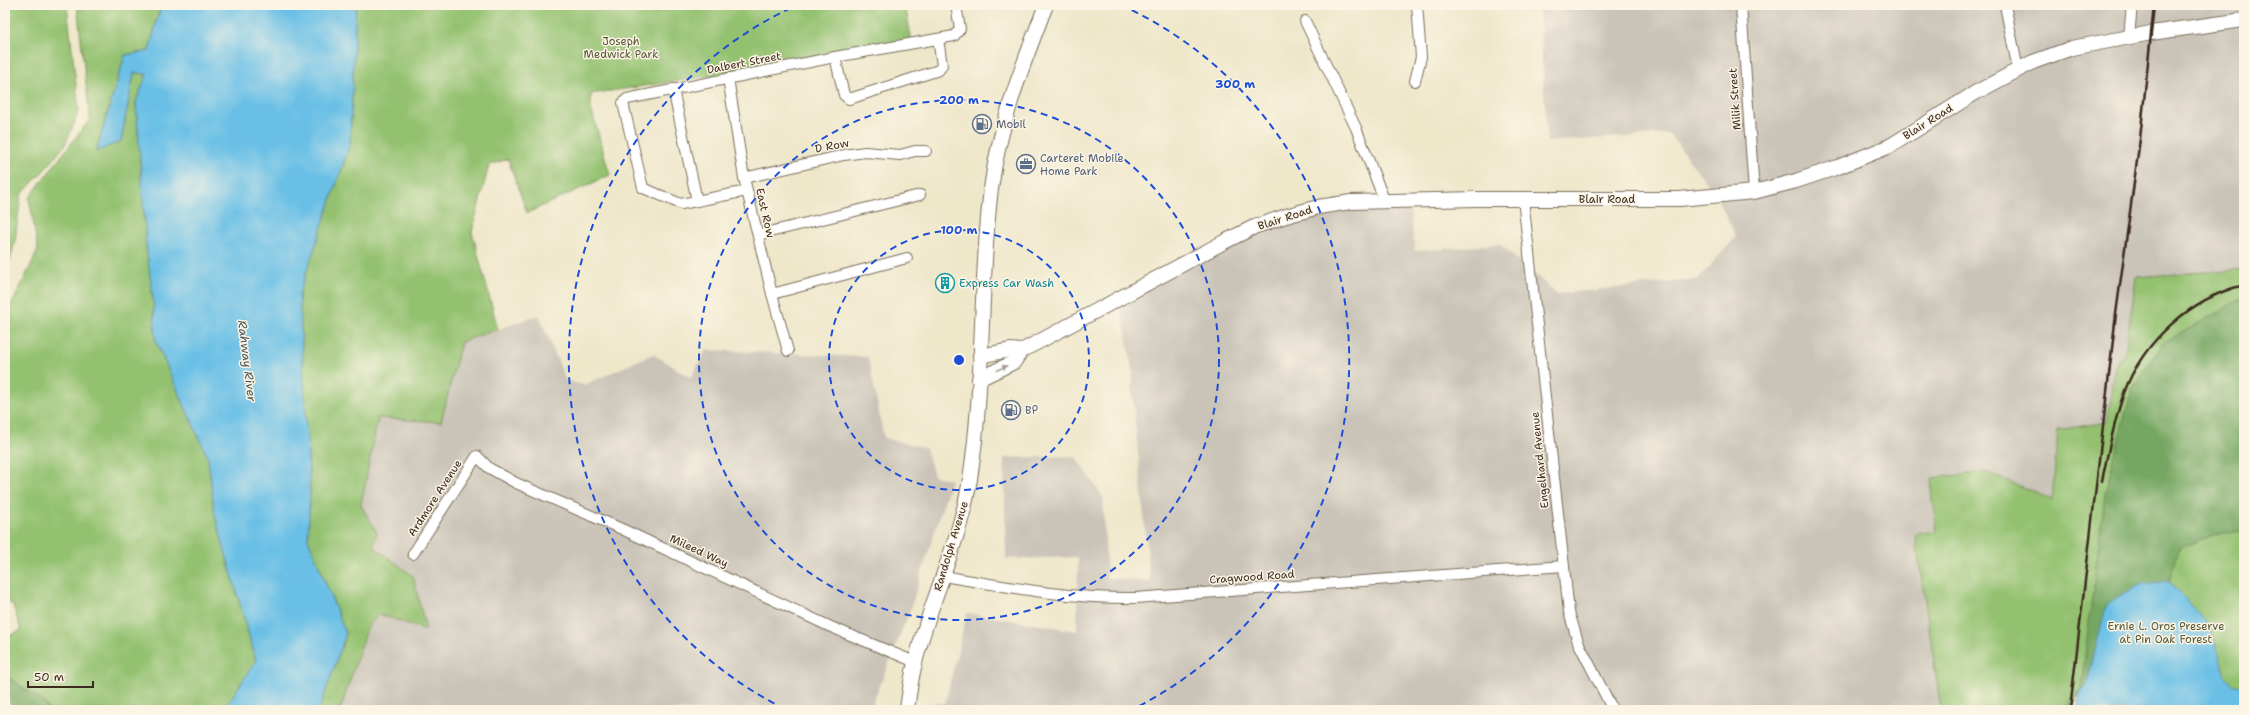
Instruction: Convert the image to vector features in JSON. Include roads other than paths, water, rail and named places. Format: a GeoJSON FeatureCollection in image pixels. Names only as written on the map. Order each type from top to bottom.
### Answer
{"type":"FeatureCollection","features":[{"type":"Feature","properties":{"kind":"street","name":"Dalbert Street"},"geometry":{"type":"LineString","coordinates":[[697,201],[681,204],[643,188],[623,103],[627,99],[958,34],[960,26],[956,5]]}},
{"type":"Feature","properties":{"kind":"street","name":"Randolph Avenue"},"geometry":{"type":"LineString","coordinates":[[907,710],[915,662],[964,507],[970,479],[979,379],[988,222],[996,160],[1009,107],[1046,5]]}},
{"type":"Feature","properties":{"kind":"street"},"geometry":{"type":"LineString","coordinates":[[1415,81],[1421,57],[1417,5]]}},
{"type":"Feature","properties":{"kind":"street","name":"Milik Street"},"geometry":{"type":"LineString","coordinates":[[1740,5],[1754,192]]}},
{"type":"Feature","properties":{"kind":"street"},"geometry":{"type":"LineString","coordinates":[[2005,5],[2018,70]]}},
{"type":"Feature","properties":{"kind":"street"},"geometry":{"type":"LineString","coordinates":[[2129,37],[2132,5]]}},
{"type":"Feature","properties":{"kind":"street","name":"Blair Road"},"geometry":{"type":"LineString","coordinates":[[979,379],[1014,362],[1021,351],[1254,227],[1286,216],[1318,207],[1351,202],[1523,199],[1679,199],[1754,192],[1831,170],[1890,146],[1975,93],[2033,62],[2072,48],[2129,37],[2244,20]]}},
{"type":"Feature","properties":{"kind":"street"},"geometry":{"type":"LineString","coordinates":[[1305,21],[1356,128],[1385,202]]}},
{"type":"Feature","properties":{"kind":"street"},"geometry":{"type":"LineString","coordinates":[[835,57],[844,95],[850,99],[939,70],[942,65],[938,39]]}},
{"type":"Feature","properties":{"kind":"street","name":"East Row"},"geometry":{"type":"LineString","coordinates":[[728,78],[744,178],[772,294],[788,351]]}},
{"type":"Feature","properties":{"kind":"street"},"geometry":{"type":"LineString","coordinates":[[673,89],[697,201],[747,191]]}},
{"type":"Feature","properties":{"kind":"street","name":"D Row"},"geometry":{"type":"LineString","coordinates":[[744,178],[844,155],[865,152],[900,156],[915,151],[926,151]]}},
{"type":"Feature","properties":{"kind":"street"},"geometry":{"type":"LineString","coordinates":[[758,235],[920,195]]}},
{"type":"Feature","properties":{"kind":"street","name":"Engelhard Avenue"},"geometry":{"type":"LineString","coordinates":[[1523,199],[1569,612],[1578,642],[1613,710]]}},
{"type":"Feature","properties":{"kind":"street"},"geometry":{"type":"LineString","coordinates":[[772,294],[907,258]]}},
{"type":"Feature","properties":{"kind":"street"},"geometry":{"type":"LineString","coordinates":[[980,356],[1010,350],[1021,351]]}},
{"type":"Feature","properties":{"kind":"street","name":"Ardmore Avenue"},"geometry":{"type":"LineString","coordinates":[[413,554],[477,456]]}},
{"type":"Feature","properties":{"kind":"street","name":"Mileed Way"},"geometry":{"type":"LineString","coordinates":[[477,456],[489,468],[516,483],[624,530],[831,627],[915,662]]}},
{"type":"Feature","properties":{"kind":"street","name":"Cragwood Road"},"geometry":{"type":"LineString","coordinates":[[943,576],[1060,595],[1119,598],[1564,566]]}},
{"type":"Feature","properties":{"kind":"water","name":"Rahway River"},"geometry":{"type":"Polygon","coordinates":[[[161,5],[356,5],[350,144],[299,294],[310,492],[308,539],[346,634],[319,710],[224,710],[256,660],[215,516],[208,458],[156,342],[153,299],[146,244],[136,102],[147,74],[134,73],[121,141],[96,152],[125,55],[149,51],[161,5]]]}},
{"type":"Feature","properties":{"kind":"water"},"geometry":{"type":"Polygon","coordinates":[[[2169,581],[2197,611],[2212,632],[2225,676],[2234,685],[2244,686],[2244,710],[2077,710],[2080,691],[2086,687],[2107,603],[2142,584],[2169,581]]]}},
{"type":"Feature","properties":{"kind":"railway"},"geometry":{"type":"LineString","coordinates":[[2070,710],[2116,314],[2140,139],[2154,5]]}},
{"type":"Feature","properties":{"kind":"railway"},"geometry":{"type":"LineString","coordinates":[[2102,481],[2120,404],[2132,374],[2143,356],[2156,339],[2171,324],[2188,311],[2224,291],[2244,285]]}},
{"type":"Feature","properties":{"kind":"place","name":"Mobil"},"geometry":{"type":"Point","coordinates":[982,124]}},
{"type":"Feature","properties":{"kind":"place","name":"Carteret Mobile Home Park"},"geometry":{"type":"Point","coordinates":[1026,164]}},
{"type":"Feature","properties":{"kind":"place","name":"Express Car Wash"},"geometry":{"type":"Point","coordinates":[945,283]}},
{"type":"Feature","properties":{"kind":"place","name":"BP"},"geometry":{"type":"Point","coordinates":[1011,410]}},
{"type":"Feature","properties":{"kind":"park label","name":"Joseph Medwick Park"},"geometry":{"type":"Point","coordinates":[621,47]}},
{"type":"Feature","properties":{"kind":"park label","name":"Ernie L. Oros Preserve at Pin Oak Forest"},"geometry":{"type":"Point","coordinates":[2166,632]}}]}
